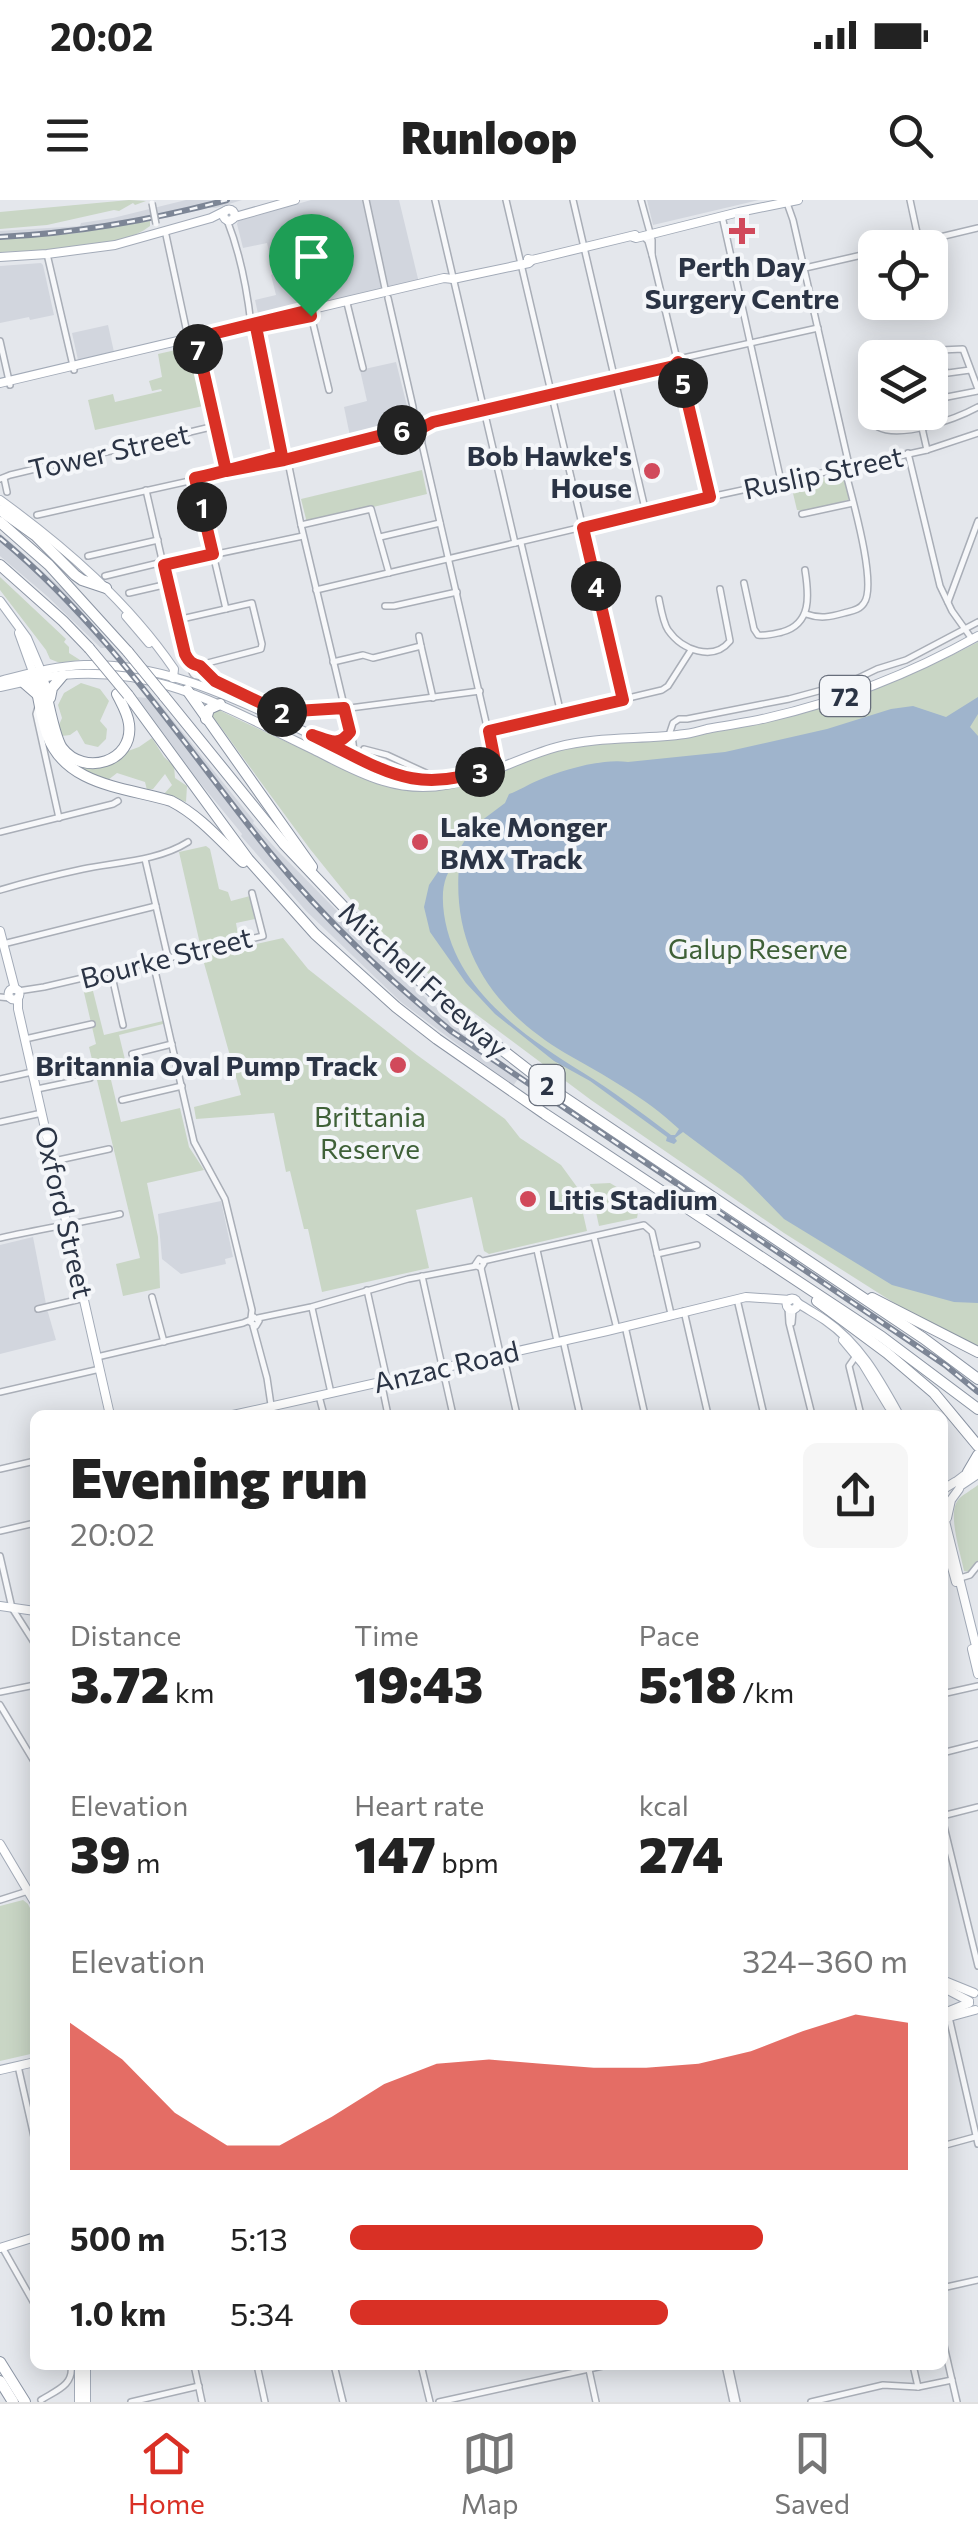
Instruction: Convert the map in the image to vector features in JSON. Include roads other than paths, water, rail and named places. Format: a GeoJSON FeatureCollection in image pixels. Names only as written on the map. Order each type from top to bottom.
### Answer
{"type":"FeatureCollection","features":[{"type":"Feature","properties":{"kind":"highway"},"geometry":{"type":"LineString","coordinates":[[0,510],[77,573],[102,583]]}},
{"type":"Feature","properties":{"kind":"highway","name":"Mitchell Freeway"},"geometry":{"type":"LineString","coordinates":[[0,523],[75,592],[128,652],[176,682],[256,811],[404,968],[511,1058],[575,1105],[978,1379]]}},
{"type":"Feature","properties":{"kind":"highway","name":"Mitchell Freeway"},"geometry":{"type":"LineString","coordinates":[[0,565],[89,648],[227,833],[315,934],[368,983],[437,1039],[882,1337],[978,1409]]}},
{"type":"Feature","properties":{"kind":"highway"},"geometry":{"type":"LineString","coordinates":[[41,703],[59,671]]}},
{"type":"Feature","properties":{"kind":"highway"},"geometry":{"type":"LineString","coordinates":[[33,676],[52,745],[71,770],[90,780],[170,801],[190,812],[280,896]]}},
{"type":"Feature","properties":{"kind":"highway"},"geometry":{"type":"LineString","coordinates":[[33,676],[58,741],[71,757],[82,763],[97,764],[120,753],[128,739],[129,721],[123,695]]}},
{"type":"Feature","properties":{"kind":"highway"},"geometry":{"type":"LineString","coordinates":[[176,682],[326,889]]}},
{"type":"Feature","properties":{"kind":"highway"},"geometry":{"type":"LineString","coordinates":[[206,719],[209,709],[220,704]]}},
{"type":"Feature","properties":{"kind":"highway"},"geometry":{"type":"LineString","coordinates":[[724,1232],[904,1367],[934,1393],[978,1446]]}},
{"type":"Feature","properties":{"kind":"highway"},"geometry":{"type":"LineString","coordinates":[[844,1285],[978,1352]]}},
{"type":"Feature","properties":{"kind":"highway"},"geometry":{"type":"LineString","coordinates":[[958,1483],[978,1456]]}},
{"type":"Feature","properties":{"kind":"highway"},"geometry":{"type":"LineString","coordinates":[[0,2362],[21,2401]]}},
{"type":"Feature","properties":{"kind":"highway"},"geometry":{"type":"LineString","coordinates":[[0,2382],[21,2401]]}},
{"type":"Feature","properties":{"kind":"main road"},"geometry":{"type":"LineString","coordinates":[[230,216],[280,200]]}},
{"type":"Feature","properties":{"kind":"main road"},"geometry":{"type":"LineString","coordinates":[[0,258],[116,249],[160,231],[295,200]]}},
{"type":"Feature","properties":{"kind":"main road"},"geometry":{"type":"LineString","coordinates":[[5,384],[789,201]]}},
{"type":"Feature","properties":{"kind":"main road"},"geometry":{"type":"LineString","coordinates":[[348,304],[387,295]]}},
{"type":"Feature","properties":{"kind":"main road"},"geometry":{"type":"LineString","coordinates":[[4,496],[102,583],[144,629],[176,682]]}},
{"type":"Feature","properties":{"kind":"main road"},"geometry":{"type":"LineString","coordinates":[[58,546],[77,573]]}},
{"type":"Feature","properties":{"kind":"main road"},"geometry":{"type":"LineString","coordinates":[[102,583],[176,682]]}},
{"type":"Feature","properties":{"kind":"main road"},"geometry":{"type":"LineString","coordinates":[[0,601],[30,652],[33,676]]}},
{"type":"Feature","properties":{"kind":"main road","name":"72"},"geometry":{"type":"LineString","coordinates":[[59,671],[176,682],[226,695],[378,767],[409,779],[438,781],[468,776],[536,749],[581,738],[694,733],[764,719],[840,698],[972,639]]}},
{"type":"Feature","properties":{"kind":"main road"},"geometry":{"type":"LineString","coordinates":[[30,652],[59,671]]}},
{"type":"Feature","properties":{"kind":"main road"},"geometry":{"type":"LineString","coordinates":[[144,669],[156,661],[157,653]]}},
{"type":"Feature","properties":{"kind":"main road","name":"72"},"geometry":{"type":"LineString","coordinates":[[0,684],[82,665],[144,669],[380,780],[434,788],[472,780],[579,742],[669,734]]}},
{"type":"Feature","properties":{"kind":"main road"},"geometry":{"type":"LineString","coordinates":[[312,735],[340,742],[350,734]]}},
{"type":"Feature","properties":{"kind":"main road"},"geometry":{"type":"LineString","coordinates":[[0,931],[11,995]]}},
{"type":"Feature","properties":{"kind":"main road","name":"Oxford Street"},"geometry":{"type":"LineString","coordinates":[[11,995],[18,1008],[109,1410]]}},
{"type":"Feature","properties":{"kind":"main road","name":"Anzac Road"},"geometry":{"type":"LineString","coordinates":[[263,1410],[756,1296],[778,1300],[827,1322],[876,1372],[894,1410]]}},
{"type":"Feature","properties":{"kind":"main road"},"geometry":{"type":"LineString","coordinates":[[948,1506],[958,1483]]}},
{"type":"Feature","properties":{"kind":"main road"},"geometry":{"type":"LineString","coordinates":[[948,1542],[978,1654]]}},
{"type":"Feature","properties":{"kind":"main road"},"geometry":{"type":"LineString","coordinates":[[0,1606],[30,1610]]}},
{"type":"Feature","properties":{"kind":"main road"},"geometry":{"type":"LineString","coordinates":[[972,1623],[978,1674]]}},
{"type":"Feature","properties":{"kind":"main road"},"geometry":{"type":"LineString","coordinates":[[0,1844],[30,1894]]}},
{"type":"Feature","properties":{"kind":"main road"},"geometry":{"type":"LineString","coordinates":[[948,1987],[974,2002]]}},
{"type":"Feature","properties":{"kind":"main road"},"geometry":{"type":"LineString","coordinates":[[948,2015],[974,2002]]}},
{"type":"Feature","properties":{"kind":"main road"},"geometry":{"type":"LineString","coordinates":[[0,2070],[30,2063]]}},
{"type":"Feature","properties":{"kind":"main road"},"geometry":{"type":"LineString","coordinates":[[0,2247],[30,2238]]}},
{"type":"Feature","properties":{"kind":"main road"},"geometry":{"type":"LineString","coordinates":[[82,2402],[83,2370]]}},
{"type":"Feature","properties":{"kind":"street"},"geometry":{"type":"LineString","coordinates":[[366,200],[496,766]]}},
{"type":"Feature","properties":{"kind":"street"},"geometry":{"type":"LineString","coordinates":[[435,200],[561,714]]}},
{"type":"Feature","properties":{"kind":"street"},"geometry":{"type":"LineString","coordinates":[[506,200],[623,700]]}},
{"type":"Feature","properties":{"kind":"street"},"geometry":{"type":"LineString","coordinates":[[573,200],[646,513]]}},
{"type":"Feature","properties":{"kind":"street"},"geometry":{"type":"LineString","coordinates":[[640,200],[644,235],[710,497]]}},
{"type":"Feature","properties":{"kind":"street"},"geometry":{"type":"LineString","coordinates":[[910,200],[917,230]]}},
{"type":"Feature","properties":{"kind":"street"},"geometry":{"type":"LineString","coordinates":[[152,201],[199,358],[226,471]]}},
{"type":"Feature","properties":{"kind":"street"},"geometry":{"type":"LineString","coordinates":[[789,201],[868,573],[866,601],[857,609],[828,617],[806,614]]}},
{"type":"Feature","properties":{"kind":"street"},"geometry":{"type":"LineString","coordinates":[[230,216],[355,751],[352,764],[359,771]]}},
{"type":"Feature","properties":{"kind":"street"},"geometry":{"type":"LineString","coordinates":[[722,216],[782,481]]}},
{"type":"Feature","properties":{"kind":"street"},"geometry":{"type":"LineString","coordinates":[[948,235],[978,228]]}},
{"type":"Feature","properties":{"kind":"street"},"geometry":{"type":"LineString","coordinates":[[48,256],[74,368]]}},
{"type":"Feature","properties":{"kind":"street"},"geometry":{"type":"LineString","coordinates":[[804,268],[858,256]]}},
{"type":"Feature","properties":{"kind":"street"},"geometry":{"type":"LineString","coordinates":[[348,304],[363,368]]}},
{"type":"Feature","properties":{"kind":"street"},"geometry":{"type":"LineString","coordinates":[[310,313],[329,390]]}},
{"type":"Feature","properties":{"kind":"street"},"geometry":{"type":"LineString","coordinates":[[36,516],[674,366],[683,358],[818,328]]}},
{"type":"Feature","properties":{"kind":"street"},"geometry":{"type":"LineString","coordinates":[[0,341],[5,384]]}},
{"type":"Feature","properties":{"kind":"street"},"geometry":{"type":"LineString","coordinates":[[948,349],[964,350],[978,390],[948,397]]}},
{"type":"Feature","properties":{"kind":"street"},"geometry":{"type":"LineString","coordinates":[[948,373],[970,370]]}},
{"type":"Feature","properties":{"kind":"street"},"geometry":{"type":"LineString","coordinates":[[948,419],[978,407]]}},
{"type":"Feature","properties":{"kind":"street","name":"Tower Street"},"geometry":{"type":"LineString","coordinates":[[4,496],[2,479],[215,426]]}},
{"type":"Feature","properties":{"kind":"street"},"geometry":{"type":"LineString","coordinates":[[923,430],[927,450]]}},
{"type":"Feature","properties":{"kind":"street","name":"Ruslip Street"},"geometry":{"type":"LineString","coordinates":[[316,590],[927,450],[978,433]]}},
{"type":"Feature","properties":{"kind":"street"},"geometry":{"type":"LineString","coordinates":[[908,454],[934,568],[948,602],[972,639]]}},
{"type":"Feature","properties":{"kind":"street"},"geometry":{"type":"LineString","coordinates":[[195,478],[226,609]]}},
{"type":"Feature","properties":{"kind":"street"},"geometry":{"type":"LineString","coordinates":[[146,490],[185,660],[215,681],[280,712],[480,691]]}},
{"type":"Feature","properties":{"kind":"street"},"geometry":{"type":"LineString","coordinates":[[802,514],[853,503]]}},
{"type":"Feature","properties":{"kind":"street"},"geometry":{"type":"LineString","coordinates":[[301,526],[371,510],[389,573]]}},
{"type":"Feature","properties":{"kind":"street"},"geometry":{"type":"LineString","coordinates":[[948,602],[978,520]]}},
{"type":"Feature","properties":{"kind":"street"},"geometry":{"type":"LineString","coordinates":[[380,537],[440,523]]}},
{"type":"Feature","properties":{"kind":"street"},"geometry":{"type":"LineString","coordinates":[[102,583],[164,564],[304,536]]}},
{"type":"Feature","properties":{"kind":"street"},"geometry":{"type":"LineString","coordinates":[[88,556],[158,540]]}},
{"type":"Feature","properties":{"kind":"street"},"geometry":{"type":"LineString","coordinates":[[744,583],[754,629],[765,636],[792,629],[806,614],[805,570]]}},
{"type":"Feature","properties":{"kind":"street"},"geometry":{"type":"LineString","coordinates":[[129,593],[168,584]]}},
{"type":"Feature","properties":{"kind":"street"},"geometry":{"type":"LineString","coordinates":[[659,599],[668,630],[691,650],[705,652],[722,649],[729,643],[720,589]]}},
{"type":"Feature","properties":{"kind":"street"},"geometry":{"type":"LineString","coordinates":[[386,606],[457,592]]}},
{"type":"Feature","properties":{"kind":"street"},"geometry":{"type":"LineString","coordinates":[[176,620],[252,603],[261,649],[211,661],[197,670]]}},
{"type":"Feature","properties":{"kind":"street"},"geometry":{"type":"LineString","coordinates":[[669,734],[679,718],[789,699],[848,682],[906,660],[978,622]]}},
{"type":"Feature","properties":{"kind":"street"},"geometry":{"type":"LineString","coordinates":[[419,636],[433,698]]}},
{"type":"Feature","properties":{"kind":"street"},"geometry":{"type":"LineString","coordinates":[[333,662],[364,654],[373,658],[421,646]]}},
{"type":"Feature","properties":{"kind":"street"},"geometry":{"type":"LineString","coordinates":[[489,731],[666,688],[691,650]]}},
{"type":"Feature","properties":{"kind":"street"},"geometry":{"type":"LineString","coordinates":[[41,703],[59,818]]}},
{"type":"Feature","properties":{"kind":"street"},"geometry":{"type":"LineString","coordinates":[[364,749],[426,774]]}},
{"type":"Feature","properties":{"kind":"street"},"geometry":{"type":"LineString","coordinates":[[494,749],[507,762]]}},
{"type":"Feature","properties":{"kind":"street"},"geometry":{"type":"LineString","coordinates":[[335,760],[352,754]]}},
{"type":"Feature","properties":{"kind":"street"},"geometry":{"type":"LineString","coordinates":[[378,767],[384,754]]}},
{"type":"Feature","properties":{"kind":"street"},"geometry":{"type":"LineString","coordinates":[[0,832],[118,801]]}},
{"type":"Feature","properties":{"kind":"street"},"geometry":{"type":"LineString","coordinates":[[0,890],[177,850],[188,842]]}},
{"type":"Feature","properties":{"kind":"street"},"geometry":{"type":"LineString","coordinates":[[144,858],[168,958]]}},
{"type":"Feature","properties":{"kind":"street","name":"Bourke Street"},"geometry":{"type":"LineString","coordinates":[[11,995],[263,936],[252,893]]}},
{"type":"Feature","properties":{"kind":"street"},"geometry":{"type":"LineString","coordinates":[[3,944],[156,906]]}},
{"type":"Feature","properties":{"kind":"street"},"geometry":{"type":"LineString","coordinates":[[153,962],[194,1142],[225,1198],[274,1406]]}},
{"type":"Feature","properties":{"kind":"street"},"geometry":{"type":"LineString","coordinates":[[111,972],[123,1025]]}},
{"type":"Feature","properties":{"kind":"street"},"geometry":{"type":"LineString","coordinates":[[25,1039],[92,1024]]}},
{"type":"Feature","properties":{"kind":"street"},"geometry":{"type":"LineString","coordinates":[[132,1054],[172,1044]]}},
{"type":"Feature","properties":{"kind":"street"},"geometry":{"type":"LineString","coordinates":[[0,1080],[32,1072]]}},
{"type":"Feature","properties":{"kind":"street"},"geometry":{"type":"LineString","coordinates":[[36,1089],[90,1078]]}},
{"type":"Feature","properties":{"kind":"street"},"geometry":{"type":"LineString","coordinates":[[122,1100],[182,1086]]}},
{"type":"Feature","properties":{"kind":"street"},"geometry":{"type":"LineString","coordinates":[[0,1122],[42,1113]]}},
{"type":"Feature","properties":{"kind":"street"},"geometry":{"type":"LineString","coordinates":[[52,1162],[109,1149]]}},
{"type":"Feature","properties":{"kind":"street"},"geometry":{"type":"LineString","coordinates":[[0,1237],[120,1214]]}},
{"type":"Feature","properties":{"kind":"street"},"geometry":{"type":"LineString","coordinates":[[97,1357],[644,1225],[649,1227],[658,1254],[671,1314]]}},
{"type":"Feature","properties":{"kind":"street"},"geometry":{"type":"LineString","coordinates":[[594,1237],[610,1305],[620,1325],[644,1410]]}},
{"type":"Feature","properties":{"kind":"street"},"geometry":{"type":"LineString","coordinates":[[658,1254],[696,1245]]}},
{"type":"Feature","properties":{"kind":"street"},"geometry":{"type":"LineString","coordinates":[[538,1250],[579,1410]]}},
{"type":"Feature","properties":{"kind":"street"},"geometry":{"type":"LineString","coordinates":[[480,1265],[516,1410]]}},
{"type":"Feature","properties":{"kind":"street"},"geometry":{"type":"LineString","coordinates":[[422,1276],[452,1410]]}},
{"type":"Feature","properties":{"kind":"street"},"geometry":{"type":"LineString","coordinates":[[367,1290],[387,1410]]}},
{"type":"Feature","properties":{"kind":"street"},"geometry":{"type":"LineString","coordinates":[[38,1309],[85,1298]]}},
{"type":"Feature","properties":{"kind":"street"},"geometry":{"type":"LineString","coordinates":[[152,1298],[164,1342]]}},
{"type":"Feature","properties":{"kind":"street"},"geometry":{"type":"LineString","coordinates":[[737,1299],[763,1410]]}},
{"type":"Feature","properties":{"kind":"street"},"geometry":{"type":"LineString","coordinates":[[792,1306],[792,1326],[811,1410]]}},
{"type":"Feature","properties":{"kind":"street"},"geometry":{"type":"LineString","coordinates":[[312,1307],[330,1393]]}},
{"type":"Feature","properties":{"kind":"street"},"geometry":{"type":"LineString","coordinates":[[684,1311],[707,1410]]}},
{"type":"Feature","properties":{"kind":"street"},"geometry":{"type":"LineString","coordinates":[[858,1353],[850,1368],[859,1410]]}},
{"type":"Feature","properties":{"kind":"street"},"geometry":{"type":"LineString","coordinates":[[0,1392],[100,1369]]}},
{"type":"Feature","properties":{"kind":"street"},"geometry":{"type":"LineString","coordinates":[[319,1396],[323,1410]]}},
{"type":"Feature","properties":{"kind":"street"},"geometry":{"type":"LineString","coordinates":[[0,1469],[30,1463]]}},
{"type":"Feature","properties":{"kind":"street"},"geometry":{"type":"LineString","coordinates":[[0,1531],[30,1524]]}},
{"type":"Feature","properties":{"kind":"street"},"geometry":{"type":"LineString","coordinates":[[0,1556],[12,1608],[30,1636]]}},
{"type":"Feature","properties":{"kind":"street"},"geometry":{"type":"LineString","coordinates":[[957,1579],[970,1576],[978,1565]]}},
{"type":"Feature","properties":{"kind":"street"},"geometry":{"type":"LineString","coordinates":[[0,1692],[30,1686]]}},
{"type":"Feature","properties":{"kind":"street"},"geometry":{"type":"LineString","coordinates":[[948,1693],[978,1686]]}},
{"type":"Feature","properties":{"kind":"street"},"geometry":{"type":"LineString","coordinates":[[0,1705],[30,1755]]}},
{"type":"Feature","properties":{"kind":"street"},"geometry":{"type":"LineString","coordinates":[[948,1752],[978,1744]]}},
{"type":"Feature","properties":{"kind":"street"},"geometry":{"type":"LineString","coordinates":[[948,1816],[978,1808]]}},
{"type":"Feature","properties":{"kind":"street"},"geometry":{"type":"LineString","coordinates":[[948,1842],[978,1966]]}},
{"type":"Feature","properties":{"kind":"street"},"geometry":{"type":"LineString","coordinates":[[0,1900],[28,1891]]}},
{"type":"Feature","properties":{"kind":"street"},"geometry":{"type":"LineString","coordinates":[[948,2028],[977,2139],[948,2145]]}},
{"type":"Feature","properties":{"kind":"street"},"geometry":{"type":"LineString","coordinates":[[18,2066],[30,2118]]}},
{"type":"Feature","properties":{"kind":"street"},"geometry":{"type":"LineString","coordinates":[[0,2247],[30,2293]]}},
{"type":"Feature","properties":{"kind":"street"},"geometry":{"type":"LineString","coordinates":[[948,2287],[978,2280]]}},
{"type":"Feature","properties":{"kind":"street"},"geometry":{"type":"LineString","coordinates":[[948,2363],[957,2402]]}},
{"type":"Feature","properties":{"kind":"street"},"geometry":{"type":"LineString","coordinates":[[41,2400],[68,2384],[72,2370]]}},
{"type":"Feature","properties":{"kind":"street"},"geometry":{"type":"LineString","coordinates":[[195,2370],[202,2402]]}},
{"type":"Feature","properties":{"kind":"street"},"geometry":{"type":"LineString","coordinates":[[258,2370],[265,2402]]}},
{"type":"Feature","properties":{"kind":"street"},"geometry":{"type":"LineString","coordinates":[[335,2370],[343,2402]]}},
{"type":"Feature","properties":{"kind":"street"},"geometry":{"type":"LineString","coordinates":[[422,2370],[430,2402]]}},
{"type":"Feature","properties":{"kind":"street"},"geometry":{"type":"LineString","coordinates":[[438,2402],[576,2370]]}},
{"type":"Feature","properties":{"kind":"street"},"geometry":{"type":"LineString","coordinates":[[590,2370],[596,2402]]}},
{"type":"Feature","properties":{"kind":"street"},"geometry":{"type":"LineString","coordinates":[[728,2370],[735,2402]]}},
{"type":"Feature","properties":{"kind":"street"},"geometry":{"type":"LineString","coordinates":[[914,2370],[918,2387]]}},
{"type":"Feature","properties":{"kind":"street"},"geometry":{"type":"LineString","coordinates":[[810,2402],[883,2386],[918,2387],[952,2380]]}},
{"type":"Feature","properties":{"kind":"street"},"geometry":{"type":"LineString","coordinates":[[131,2402],[198,2386]]}},
{"type":"Feature","properties":{"kind":"water","name":"Galup Reserve"},"geometry":{"type":"Polygon","coordinates":[[[978,697],[978,714],[970,727],[978,736],[978,1303],[954,1302],[892,1285],[784,1219],[742,1176],[683,1132],[674,1144],[666,1141],[667,1137],[590,1081],[554,1061],[495,1014],[466,983],[430,932],[424,907],[429,885],[473,827],[505,803],[509,794],[548,776],[595,763],[725,752],[827,729],[891,709],[913,706],[946,717],[978,697]],[[460,857],[444,883],[444,914],[462,966],[477,988],[515,1026],[675,1135],[679,1129],[652,1107],[565,1053],[515,1016],[480,971],[461,918],[460,857]]]}},
{"type":"Feature","properties":{"kind":"railway"},"geometry":{"type":"LineString","coordinates":[[0,237],[115,224],[227,200]]}},
{"type":"Feature","properties":{"kind":"railway"},"geometry":{"type":"LineString","coordinates":[[0,538],[111,649],[293,880],[403,990],[451,1031],[945,1365],[978,1392]]}},
{"type":"Feature","properties":{"kind":"place","name":"Perth Day Surgery Centre"},"geometry":{"type":"Point","coordinates":[742,231]}},
{"type":"Feature","properties":{"kind":"place","name":"Bob Hawke's House"},"geometry":{"type":"Point","coordinates":[652,471]}},
{"type":"Feature","properties":{"kind":"place","name":"Lake Monger BMX Track"},"geometry":{"type":"Point","coordinates":[420,842]}},
{"type":"Feature","properties":{"kind":"place","name":"Britannia Oval Pump Track"},"geometry":{"type":"Point","coordinates":[398,1065]}},
{"type":"Feature","properties":{"kind":"place","name":"Litis Stadium"},"geometry":{"type":"Point","coordinates":[528,1199]}},
{"type":"Feature","properties":{"kind":"park label","name":"Brittania Reserve"},"geometry":{"type":"Point","coordinates":[370,1132]}}]}
